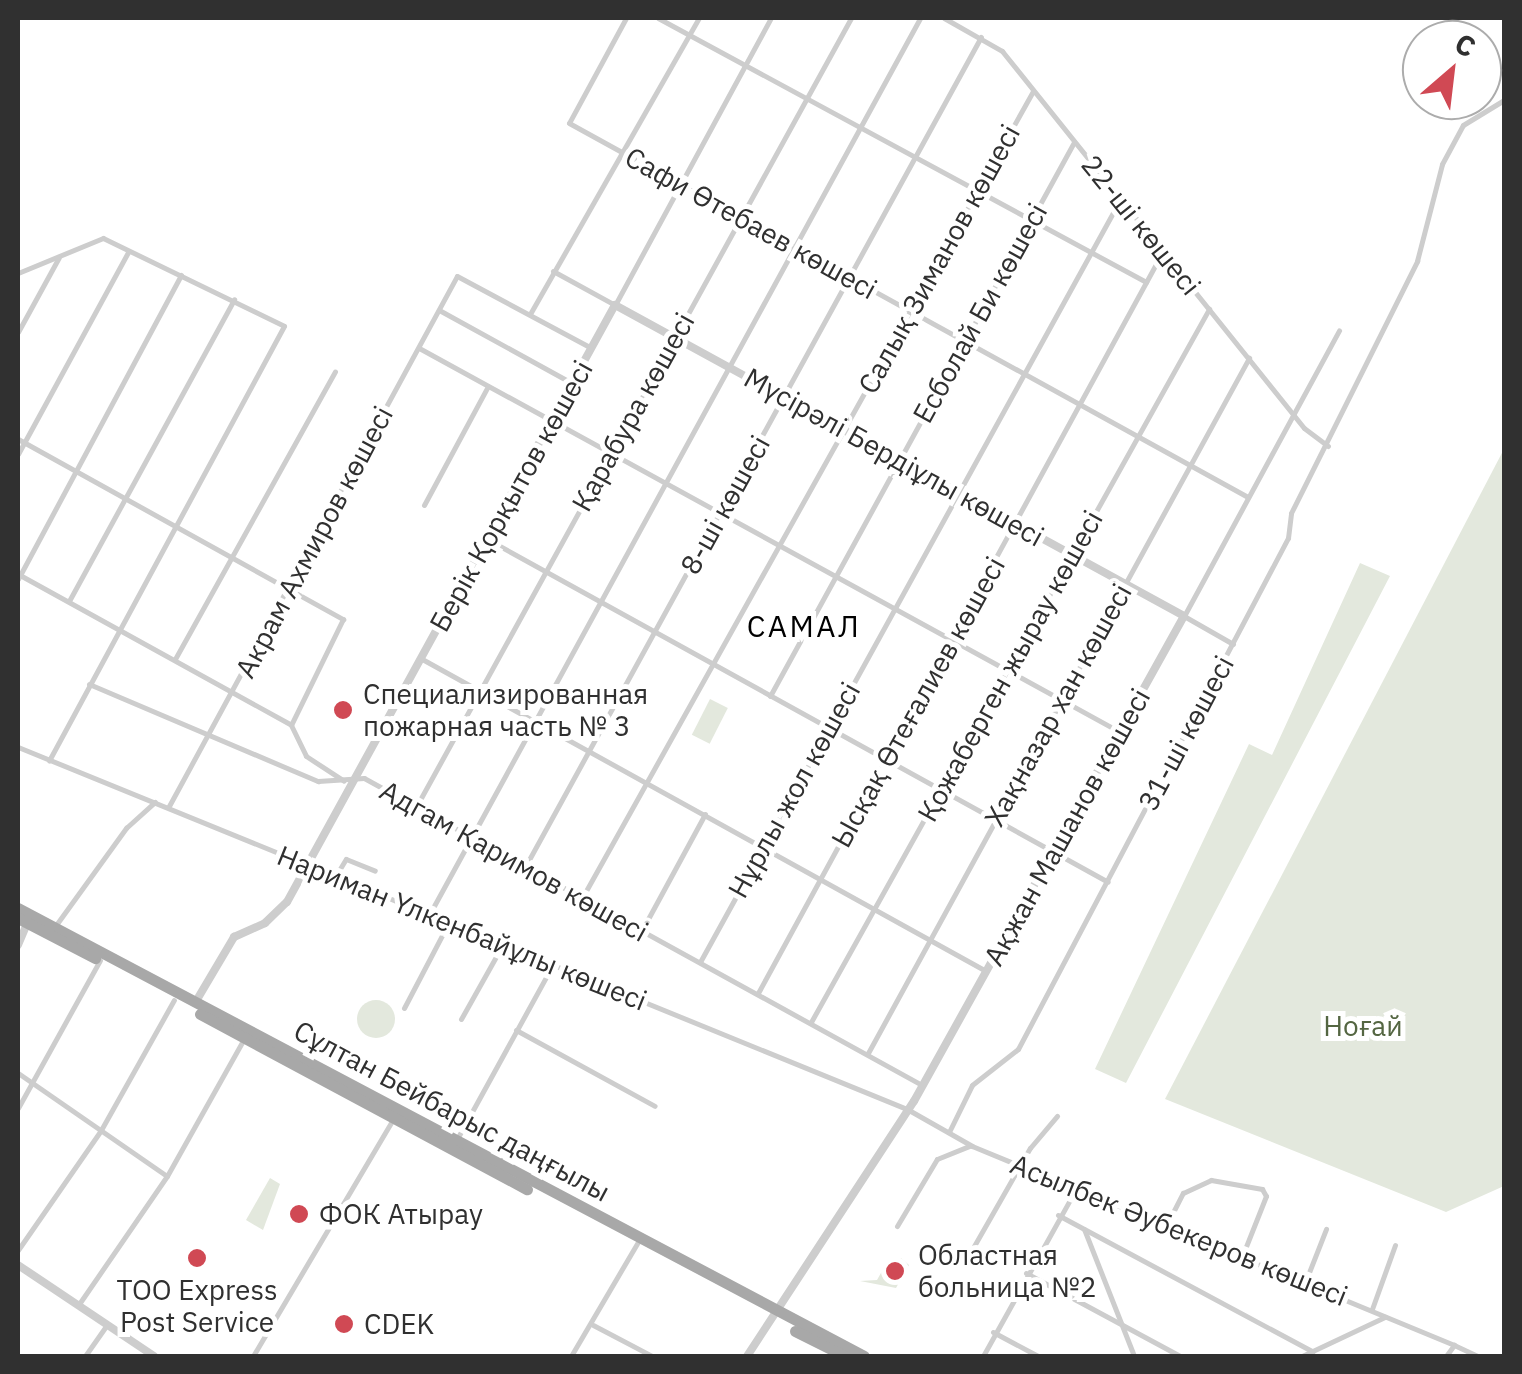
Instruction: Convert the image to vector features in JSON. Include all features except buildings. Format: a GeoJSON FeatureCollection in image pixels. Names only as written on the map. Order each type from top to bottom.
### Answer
{"type":"FeatureCollection","features":[{"type":"Feature","properties":{"kind":"main road","name":"Сұлтан Бейбарыс даңғылы"},"geometry":{"type":"LineString","coordinates":[[18,908],[25,919],[100,960],[638,1243],[838,1355]]}},
{"type":"Feature","properties":{"kind":"main road","name":"Сұлтан Бейбарыс даңғылы"},"geometry":{"type":"LineString","coordinates":[[25,919],[55,928],[195,1002],[246,1034]]}},
{"type":"Feature","properties":{"kind":"main road","name":"Сұлтан Бейбарыс даңғылы"},"geometry":{"type":"LineString","coordinates":[[396,1115],[456,1142],[638,1243]]}},
{"type":"Feature","properties":{"kind":"main road","name":"Сұлтан Бейбарыс даңғылы"},"geometry":{"type":"LineString","coordinates":[[774,1316],[864,1356]]}},
{"type":"Feature","properties":{"kind":"street","name":"Сафи Өтебаев көшесі"},"geometry":{"type":"LineString","coordinates":[[626,18],[568,122],[1248,496]]}},
{"type":"Feature","properties":{"kind":"street"},"geometry":{"type":"LineString","coordinates":[[658,18],[1146,282]]}},
{"type":"Feature","properties":{"kind":"street"},"geometry":{"type":"LineString","coordinates":[[591,348],[529,315],[699,18]]}},
{"type":"Feature","properties":{"kind":"street","name":"Берік Қорқытов көшесі"},"geometry":{"type":"LineString","coordinates":[[195,1002],[234,937],[274,916],[308,865],[771,18]]}},
{"type":"Feature","properties":{"kind":"street","name":"Қарабура көшесі"},"geometry":{"type":"LineString","coordinates":[[416,808],[851,18]]}},
{"type":"Feature","properties":{"kind":"street"},"geometry":{"type":"LineString","coordinates":[[429,915],[920,18]]}},
{"type":"Feature","properties":{"kind":"street","name":"22-ші көшесі"},"geometry":{"type":"LineString","coordinates":[[944,18],[1002,51],[1310,435],[1328,446]]}},
{"type":"Feature","properties":{"kind":"street","name":"8-шi көшесi"},"geometry":{"type":"LineString","coordinates":[[526,867],[981,37]]}},
{"type":"Feature","properties":{"kind":"street","name":"Салық Зиманов көшесі"},"geometry":{"type":"LineString","coordinates":[[582,898],[1033,92]]}},
{"type":"Feature","properties":{"kind":"street","name":"31-ші көшесі"},"geometry":{"type":"LineString","coordinates":[[897,1226],[947,1150],[972,1085],[1018,1048],[1233,644],[1394,316],[1432,216],[1442,164],[1463,125],[1504,100]]}},
{"type":"Feature","properties":{"kind":"street","name":"Есболай Би көшесі"},"geometry":{"type":"LineString","coordinates":[[770,696],[1074,142]]}},
{"type":"Feature","properties":{"kind":"street","name":"Нұрлы жол көшесі"},"geometry":{"type":"LineString","coordinates":[[700,962],[1121,198]]}},
{"type":"Feature","properties":{"kind":"street"},"geometry":{"type":"LineString","coordinates":[[18,273],[96,238],[234,299],[284,326],[49,760]]}},
{"type":"Feature","properties":{"kind":"street","name":"Ысқақ Өтеғалиев көшесі"},"geometry":{"type":"LineString","coordinates":[[758,993],[1163,251]]}},
{"type":"Feature","properties":{"kind":"street"},"geometry":{"type":"LineString","coordinates":[[18,454],[21,440],[128,252]]}},
{"type":"Feature","properties":{"kind":"street"},"geometry":{"type":"LineString","coordinates":[[18,332],[60,254]]}},
{"type":"Feature","properties":{"kind":"street","name":"Мүсірәлі Бердіұлы көшесі"},"geometry":{"type":"LineString","coordinates":[[553,271],[1233,644]]}},
{"type":"Feature","properties":{"kind":"street"},"geometry":{"type":"LineString","coordinates":[[181,275],[18,576],[291,725],[306,756],[344,781]]}},
{"type":"Feature","properties":{"kind":"street","name":"Акрам Ахмиров көшесі"},"geometry":{"type":"LineString","coordinates":[[168,806],[457,276],[529,315]]}},
{"type":"Feature","properties":{"kind":"street"},"geometry":{"type":"LineString","coordinates":[[69,602],[234,299]]}},
{"type":"Feature","properties":{"kind":"street","name":"Қожаберген жырау көшесі"},"geometry":{"type":"LineString","coordinates":[[811,1022],[1209,309]]}},
{"type":"Feature","properties":{"kind":"street"},"geometry":{"type":"LineString","coordinates":[[440,310],[572,383]]}},
{"type":"Feature","properties":{"kind":"street","name":"Ақжан Машанов көшесі"},"geometry":{"type":"LineString","coordinates":[[747,1356],[923,1086],[1339,330]]}},
{"type":"Feature","properties":{"kind":"street"},"geometry":{"type":"LineString","coordinates":[[419,348],[1120,732]]}},
{"type":"Feature","properties":{"kind":"street","name":"Хақназар хан көшесі"},"geometry":{"type":"LineString","coordinates":[[868,1053],[1250,358]]}},
{"type":"Feature","properties":{"kind":"street"},"geometry":{"type":"LineString","coordinates":[[174,659],[335,372]]}},
{"type":"Feature","properties":{"kind":"street"},"geometry":{"type":"LineString","coordinates":[[424,504],[488,386]]}},
{"type":"Feature","properties":{"kind":"street"},"geometry":{"type":"LineString","coordinates":[[21,440],[340,616],[342,627],[291,725]]}},
{"type":"Feature","properties":{"kind":"street"},"geometry":{"type":"LineString","coordinates":[[487,540],[1108,882]]}},
{"type":"Feature","properties":{"kind":"street"},"geometry":{"type":"LineString","coordinates":[[422,659],[986,971]]}},
{"type":"Feature","properties":{"kind":"street","name":"Адгам Каримов көшесі"},"geometry":{"type":"LineString","coordinates":[[89,684],[318,781],[356,779],[470,836],[923,1086]]}},
{"type":"Feature","properties":{"kind":"street","name":"Нариман Үлкенбайұлы көшесі"},"geometry":{"type":"LineString","coordinates":[[18,748],[908,1110]]}},
{"type":"Feature","properties":{"kind":"street"},"geometry":{"type":"LineString","coordinates":[[55,928],[126,828],[156,801]]}},
{"type":"Feature","properties":{"kind":"street"},"geometry":{"type":"LineString","coordinates":[[642,930],[706,814]]}},
{"type":"Feature","properties":{"kind":"street"},"geometry":{"type":"LineString","coordinates":[[335,878],[346,859],[375,871]]}},
{"type":"Feature","properties":{"kind":"street"},"geometry":{"type":"LineString","coordinates":[[18,944],[25,919]]}},
{"type":"Feature","properties":{"kind":"street"},"geometry":{"type":"LineString","coordinates":[[404,1008],[448,924]]}},
{"type":"Feature","properties":{"kind":"street"},"geometry":{"type":"LineString","coordinates":[[461,1019],[502,946]]}},
{"type":"Feature","properties":{"kind":"street"},"geometry":{"type":"LineString","coordinates":[[18,1108],[100,960]]}},
{"type":"Feature","properties":{"kind":"street"},"geometry":{"type":"LineString","coordinates":[[456,1142],[552,966]]}},
{"type":"Feature","properties":{"kind":"street"},"geometry":{"type":"LineString","coordinates":[[18,1250],[101,1130],[174,1000]]}},
{"type":"Feature","properties":{"kind":"street"},"geometry":{"type":"LineString","coordinates":[[516,1030],[655,1106]]}},
{"type":"Feature","properties":{"kind":"street"},"geometry":{"type":"LineString","coordinates":[[78,1304],[167,1176],[246,1034]]}},
{"type":"Feature","properties":{"kind":"street"},"geometry":{"type":"LineString","coordinates":[[18,1073],[167,1176]]}},
{"type":"Feature","properties":{"kind":"street","name":"Асылбек Әубекеров көшесі"},"geometry":{"type":"LineString","coordinates":[[908,1110],[972,1146],[1306,1280],[1478,1356]]}},
{"type":"Feature","properties":{"kind":"street"},"geometry":{"type":"LineString","coordinates":[[253,1356],[396,1115]]}},
{"type":"Feature","properties":{"kind":"street"},"geometry":{"type":"LineString","coordinates":[[962,1267],[1021,1165],[1058,1116]]}},
{"type":"Feature","properties":{"kind":"street"},"geometry":{"type":"LineString","coordinates":[[947,1150],[972,1146]]}},
{"type":"Feature","properties":{"kind":"street"},"geometry":{"type":"LineString","coordinates":[[1060,1180],[1063,1204]]}},
{"type":"Feature","properties":{"kind":"street"},"geometry":{"type":"LineString","coordinates":[[1168,1224],[1183,1193],[1210,1180],[1262,1189],[1266,1196],[1243,1254]]}},
{"type":"Feature","properties":{"kind":"street"},"geometry":{"type":"LineString","coordinates":[[983,1356],[1063,1204],[1077,1187]]}},
{"type":"Feature","properties":{"kind":"street"},"geometry":{"type":"LineString","coordinates":[[1058,1215],[1313,1352]]}},
{"type":"Feature","properties":{"kind":"street"},"geometry":{"type":"LineString","coordinates":[[1083,1227],[1134,1356]]}},
{"type":"Feature","properties":{"kind":"street"},"geometry":{"type":"LineString","coordinates":[[1306,1280],[1326,1228]]}},
{"type":"Feature","properties":{"kind":"street"},"geometry":{"type":"LineString","coordinates":[[571,1356],[593,1325],[638,1243]]}},
{"type":"Feature","properties":{"kind":"street"},"geometry":{"type":"LineString","coordinates":[[1372,1309],[1395,1245]]}},
{"type":"Feature","properties":{"kind":"street"},"geometry":{"type":"LineString","coordinates":[[18,1264],[154,1356]]}},
{"type":"Feature","properties":{"kind":"street"},"geometry":{"type":"LineString","coordinates":[[1026,1273],[1180,1356]]}},
{"type":"Feature","properties":{"kind":"street"},"geometry":{"type":"LineString","coordinates":[[1302,1356],[1387,1316]]}},
{"type":"Feature","properties":{"kind":"street"},"geometry":{"type":"LineString","coordinates":[[85,1356],[107,1325]]}},
{"type":"Feature","properties":{"kind":"street"},"geometry":{"type":"LineString","coordinates":[[593,1325],[652,1356]]}},
{"type":"Feature","properties":{"kind":"street"},"geometry":{"type":"LineString","coordinates":[[993,1332],[1038,1356]]}},
{"type":"Feature","properties":{"kind":"street"},"geometry":{"type":"LineString","coordinates":[[1446,1356],[1454,1345]]}},
{"type":"Feature","properties":{"kind":"green space","name":"Ноғай"},"geometry":{"type":"Polygon","coordinates":[[[1504,449],[1504,1186],[1446,1212],[1165,1099],[1504,449]]]}},
{"type":"Feature","properties":{"kind":"green space"},"geometry":{"type":"Polygon","coordinates":[[[1360,563],[1390,576],[1126,1083],[1095,1069],[1249,744],[1272,755],[1360,563]]]}},
{"type":"Feature","properties":{"kind":"green space"},"geometry":{"type":"Polygon","coordinates":[[[710,699],[728,708],[710,744],[692,735],[710,699]]]}},
{"type":"Feature","properties":{"kind":"green space"},"geometry":{"type":"Polygon","coordinates":[[[376,1000],[389,1006],[395,1019],[389,1032],[376,1038],[363,1032],[357,1019],[363,1006],[376,1000]]]}},
{"type":"Feature","properties":{"kind":"green space"},"geometry":{"type":"Polygon","coordinates":[[[270,1178],[280,1184],[263,1230],[246,1220],[270,1178]]]}},
{"type":"Feature","properties":{"kind":"green space"},"geometry":{"type":"Polygon","coordinates":[[[901,1258],[909,1265],[896,1288],[860,1281],[877,1280],[886,1264],[901,1258]]]}},
{"type":"Feature","properties":{"kind":"place","name":"Специализированная пожарная часть № 3"},"geometry":{"type":"Point","coordinates":[343,710]}},
{"type":"Feature","properties":{"kind":"place","name":"ФОК Атырау"},"geometry":{"type":"Point","coordinates":[299,1214]}},
{"type":"Feature","properties":{"kind":"place","name":"ТОО Express Post Service"},"geometry":{"type":"Point","coordinates":[197,1258]}},
{"type":"Feature","properties":{"kind":"place","name":"Областная больница №2"},"geometry":{"type":"Point","coordinates":[895,1271]}},
{"type":"Feature","properties":{"kind":"place","name":"CDEK"},"geometry":{"type":"Point","coordinates":[344,1324]}},
{"type":"Feature","properties":{"kind":"district","name":"САМАЛ"},"geometry":{"type":"Point","coordinates":[804,626]}}]}
